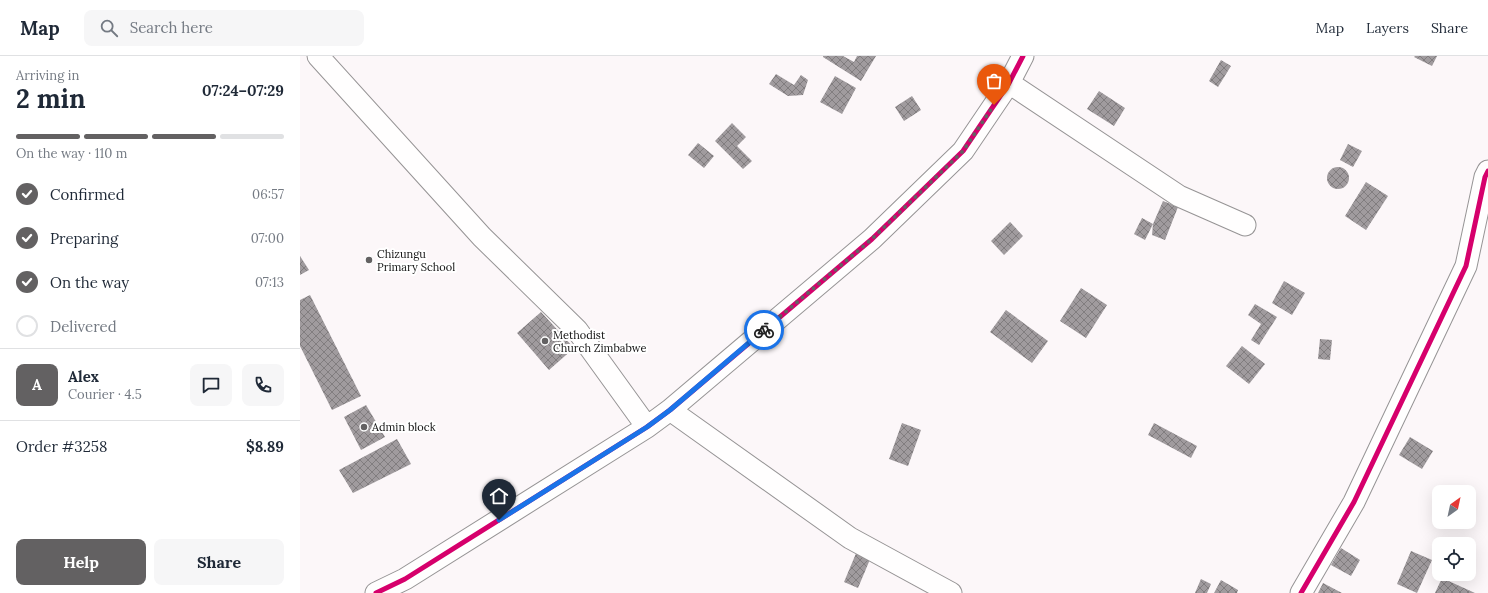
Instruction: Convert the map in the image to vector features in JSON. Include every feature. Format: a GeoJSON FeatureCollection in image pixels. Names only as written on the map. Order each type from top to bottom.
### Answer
{"type":"FeatureCollection","features":[{"type":"Feature","properties":{"kind":"street"},"geometry":{"type":"LineString","coordinates":[[318,56],[482,237],[576,330],[647,427]]}},
{"type":"Feature","properties":{"kind":"street"},"geometry":{"type":"LineString","coordinates":[[376,593],[406,579],[647,427],[670,410],[872,239],[963,151],[1009,83],[1023,56]]}},
{"type":"Feature","properties":{"kind":"street"},"geometry":{"type":"LineString","coordinates":[[1009,83],[1179,196],[1245,225]]}},
{"type":"Feature","properties":{"kind":"street"},"geometry":{"type":"LineString","coordinates":[[1301,593],[1354,502],[1466,266],[1485,177],[1488,171]]}},
{"type":"Feature","properties":{"kind":"street"},"geometry":{"type":"LineString","coordinates":[[670,410],[850,538],[952,593]]}},
{"type":"Feature","properties":{"kind":"building"},"geometry":{"type":"Polygon","coordinates":[[[823,56],[843,56],[854,62],[857,56],[876,56],[861,81],[823,56]]]}},
{"type":"Feature","properties":{"kind":"building"},"geometry":{"type":"Polygon","coordinates":[[[1437,56],[1432,66],[1414,57],[1437,56]]]}},
{"type":"Feature","properties":{"kind":"building"},"geometry":{"type":"Polygon","coordinates":[[[1221,60],[1231,66],[1218,87],[1209,81],[1221,60]]]}},
{"type":"Feature","properties":{"kind":"building"},"geometry":{"type":"Polygon","coordinates":[[[776,74],[794,85],[801,75],[808,80],[803,95],[788,96],[769,84],[776,74]]]}},
{"type":"Feature","properties":{"kind":"building"},"geometry":{"type":"Polygon","coordinates":[[[835,76],[856,88],[842,114],[820,102],[835,76]]]}},
{"type":"Feature","properties":{"kind":"building"},"geometry":{"type":"Polygon","coordinates":[[[1099,91],[1125,108],[1114,126],[1087,109],[1099,91]]]}},
{"type":"Feature","properties":{"kind":"building"},"geometry":{"type":"Polygon","coordinates":[[[912,96],[921,110],[904,121],[895,107],[912,96]]]}},
{"type":"Feature","properties":{"kind":"building"},"geometry":{"type":"Polygon","coordinates":[[[732,123],[746,137],[737,146],[752,161],[743,169],[715,141],[732,123]]]}},
{"type":"Feature","properties":{"kind":"building"},"geometry":{"type":"Polygon","coordinates":[[[698,143],[714,156],[704,168],[688,155],[698,143]]]}},
{"type":"Feature","properties":{"kind":"building"},"geometry":{"type":"Polygon","coordinates":[[[1348,144],[1362,151],[1353,167],[1340,160],[1348,144]]]}},
{"type":"Feature","properties":{"kind":"building"},"geometry":{"type":"Polygon","coordinates":[[[1334,167],[1342,167],[1349,174],[1349,182],[1342,189],[1334,189],[1327,182],[1327,174],[1334,167]]]}},
{"type":"Feature","properties":{"kind":"building"},"geometry":{"type":"Polygon","coordinates":[[[1366,182],[1388,196],[1366,230],[1345,216],[1366,182]]]}},
{"type":"Feature","properties":{"kind":"building"},"geometry":{"type":"Polygon","coordinates":[[[1163,201],[1178,207],[1165,240],[1152,235],[1153,224],[1163,201]]]}},
{"type":"Feature","properties":{"kind":"building"},"geometry":{"type":"Polygon","coordinates":[[[1142,218],[1153,224],[1145,240],[1134,234],[1142,218]]]}},
{"type":"Feature","properties":{"kind":"building"},"geometry":{"type":"Polygon","coordinates":[[[1010,222],[1023,236],[1004,255],[991,241],[1010,222]]]}},
{"type":"Feature","properties":{"kind":"building"},"geometry":{"type":"Polygon","coordinates":[[[300,256],[309,270],[300,275],[300,256]]]}},
{"type":"Feature","properties":{"kind":"building"},"geometry":{"type":"Polygon","coordinates":[[[1284,281],[1305,293],[1292,315],[1272,303],[1284,281]]]}},
{"type":"Feature","properties":{"kind":"building"},"geometry":{"type":"Polygon","coordinates":[[[1081,288],[1107,305],[1086,338],[1060,321],[1081,288]]]}},
{"type":"Feature","properties":{"kind":"building"},"geometry":{"type":"Polygon","coordinates":[[[310,295],[361,396],[332,410],[300,346],[300,300],[310,295]]]}},
{"type":"Feature","properties":{"kind":"building"},"geometry":{"type":"Polygon","coordinates":[[[1255,304],[1277,317],[1259,345],[1251,340],[1261,324],[1248,315],[1255,304]]]}},
{"type":"Feature","properties":{"kind":"building"},"geometry":{"type":"Polygon","coordinates":[[[1006,310],[1048,341],[1032,363],[990,332],[1006,310]]]}},
{"type":"Feature","properties":{"kind":"building","name":"Methodist Church Zimbabwe"},"geometry":{"type":"Polygon","coordinates":[[[541,312],[574,348],[549,370],[517,333],[541,312]]]}},
{"type":"Feature","properties":{"kind":"building"},"geometry":{"type":"Polygon","coordinates":[[[1320,339],[1332,340],[1330,360],[1318,359],[1320,339]]]}},
{"type":"Feature","properties":{"kind":"building"},"geometry":{"type":"Polygon","coordinates":[[[1242,346],[1265,364],[1249,384],[1226,366],[1242,346]]]}},
{"type":"Feature","properties":{"kind":"building","name":"Admin block"},"geometry":{"type":"Polygon","coordinates":[[[366,405],[385,437],[361,450],[344,417],[366,405]]]}},
{"type":"Feature","properties":{"kind":"building"},"geometry":{"type":"Polygon","coordinates":[[[902,423],[921,430],[908,466],[889,459],[902,423]]]}},
{"type":"Feature","properties":{"kind":"building"},"geometry":{"type":"Polygon","coordinates":[[[1154,423],[1197,446],[1191,458],[1148,435],[1154,423]]]}},
{"type":"Feature","properties":{"kind":"building"},"geometry":{"type":"Polygon","coordinates":[[[1410,437],[1433,451],[1422,469],[1399,455],[1410,437]]]}},
{"type":"Feature","properties":{"kind":"building"},"geometry":{"type":"Polygon","coordinates":[[[397,439],[411,464],[353,493],[339,470],[397,439]]]}},
{"type":"Feature","properties":{"kind":"building"},"geometry":{"type":"Polygon","coordinates":[[[1341,548],[1360,560],[1351,576],[1331,565],[1341,548]]]}},
{"type":"Feature","properties":{"kind":"building"},"geometry":{"type":"Polygon","coordinates":[[[857,551],[871,557],[858,588],[844,582],[857,551]]]}},
{"type":"Feature","properties":{"kind":"building"},"geometry":{"type":"Polygon","coordinates":[[[1411,551],[1432,560],[1417,593],[1397,584],[1411,551]]]}},
{"type":"Feature","properties":{"kind":"building"},"geometry":{"type":"Polygon","coordinates":[[[1201,579],[1211,584],[1207,593],[1195,593],[1201,579]]]}},
{"type":"Feature","properties":{"kind":"building"},"geometry":{"type":"Polygon","coordinates":[[[1221,580],[1238,590],[1237,593],[1214,593],[1221,580]]]}},
{"type":"Feature","properties":{"kind":"building"},"geometry":{"type":"Polygon","coordinates":[[[1441,581],[1449,581],[1475,593],[1435,593],[1441,581]]]}},
{"type":"Feature","properties":{"kind":"building"},"geometry":{"type":"Polygon","coordinates":[[[1323,583],[1342,593],[1318,593],[1323,583]]]}},
{"type":"Feature","properties":{"kind":"cycle path"},"geometry":{"type":"LineString","coordinates":[[376,593],[405,579],[647,427],[670,410],[872,239],[963,151],[1009,83],[1023,56]]}},
{"type":"Feature","properties":{"kind":"cycle path"},"geometry":{"type":"LineString","coordinates":[[1301,593],[1354,502],[1466,266],[1485,177],[1488,171]]}},
{"type":"Feature","properties":{"kind":"way so far"},"geometry":{"type":"LineString","coordinates":[[764,330],[872,239],[963,151],[994,105]]}},
{"type":"Feature","properties":{"kind":"place","name":"Chizungu Primary School"},"geometry":{"type":"Point","coordinates":[369,260]}},
{"type":"Feature","properties":{"kind":"place","name":"Methodist Church Zimbabwe"},"geometry":{"type":"Point","coordinates":[545,341]}},
{"type":"Feature","properties":{"kind":"place","name":"Admin block"},"geometry":{"type":"Point","coordinates":[364,427]}},
{"type":"Feature","properties":{"kind":"route"},"geometry":{"type":"LineString","coordinates":[[499,520],[647,427],[670,410],[764,330]]}}]}
